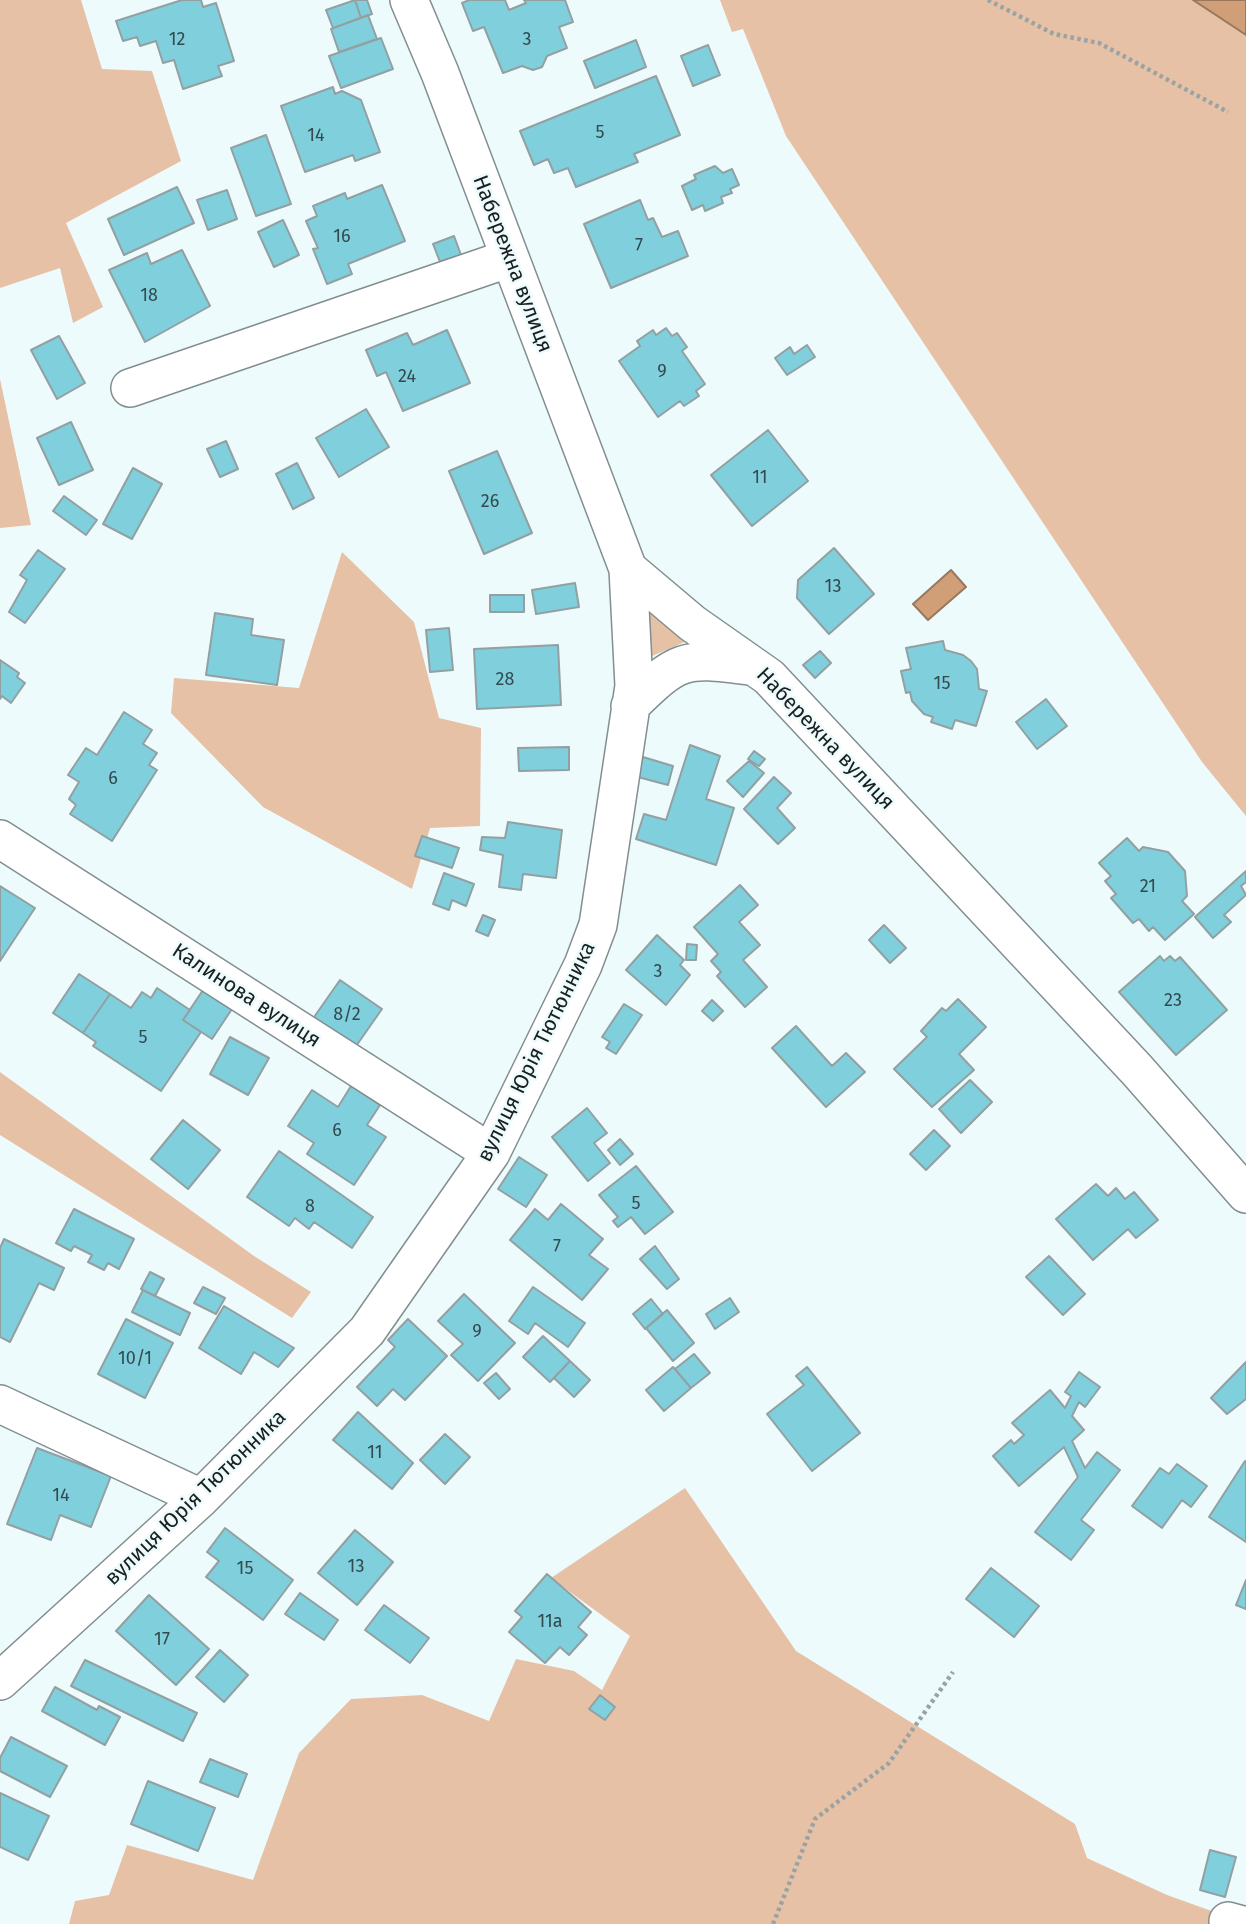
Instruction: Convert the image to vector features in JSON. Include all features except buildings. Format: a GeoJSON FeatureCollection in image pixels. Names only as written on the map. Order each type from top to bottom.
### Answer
{"type":"FeatureCollection","features":[{"type":"Feature","properties":{"kind":"street","name":"Набережна вулиця"},"geometry":{"type":"LineString","coordinates":[[409,0],[440,73],[628,569],[692,623],[756,667],[1137,1070],[1246,1194]]}},
{"type":"Feature","properties":{"kind":"street"},"geometry":{"type":"LineString","coordinates":[[130,388],[510,258]]}},
{"type":"Feature","properties":{"kind":"street","name":"вулиця Юрія Тютюнника"},"geometry":{"type":"LineString","coordinates":[[0,1681],[201,1498],[367,1331],[491,1153],[583,965],[598,925],[634,686],[628,569]]}},
{"type":"Feature","properties":{"kind":"street"},"geometry":{"type":"LineString","coordinates":[[630,706],[666,671],[700,659],[756,667]]}},
{"type":"Feature","properties":{"kind":"street","name":"Калинова вулиця"},"geometry":{"type":"LineString","coordinates":[[0,839],[491,1153]]}},
{"type":"Feature","properties":{"kind":"street"},"geometry":{"type":"LineString","coordinates":[[0,1404],[201,1498]]}},
{"type":"Feature","properties":{"kind":"path"},"geometry":{"type":"LineString","coordinates":[[988,0],[1054,34],[1099,43],[1228,112]]}},
{"type":"Feature","properties":{"kind":"path"},"geometry":{"type":"LineString","coordinates":[[773,1924],[815,1819],[889,1763],[953,1672]]}},
{"type":"Feature","properties":{"kind":"shaded area"},"geometry":{"type":"Polygon","coordinates":[[[0,0],[81,0],[102,69],[152,71],[181,161],[66,223],[103,307],[73,323],[60,268],[0,288],[0,0]]]}},
{"type":"Feature","properties":{"kind":"shaded area"},"geometry":{"type":"Polygon","coordinates":[[[720,0],[1192,0],[1246,36],[1246,816],[1202,762],[786,136],[743,29],[732,32],[720,0]]]}},
{"type":"Feature","properties":{"kind":"shaded area"},"geometry":{"type":"Polygon","coordinates":[[[1193,0],[1246,0],[1246,35],[1193,0]]]}},
{"type":"Feature","properties":{"kind":"shaded area"},"geometry":{"type":"Polygon","coordinates":[[[0,379],[31,525],[0,528],[0,379]]]}},
{"type":"Feature","properties":{"kind":"shaded area"},"geometry":{"type":"Polygon","coordinates":[[[342,552],[414,622],[439,718],[481,728],[480,826],[430,828],[412,889],[263,807],[171,713],[174,678],[299,688],[342,552]]]}},
{"type":"Feature","properties":{"kind":"shaded area"},"geometry":{"type":"Polygon","coordinates":[[[951,570],[966,587],[928,620],[913,604],[951,570]]]}},
{"type":"Feature","properties":{"kind":"shaded area"},"geometry":{"type":"Polygon","coordinates":[[[646,595],[694,638],[652,656],[646,595]]]}},
{"type":"Feature","properties":{"kind":"shaded area"},"geometry":{"type":"Polygon","coordinates":[[[0,1072],[254,1256],[311,1292],[292,1318],[0,1135],[0,1072]]]}},
{"type":"Feature","properties":{"kind":"shaded area"},"geometry":{"type":"Polygon","coordinates":[[[685,1488],[796,1651],[1075,1824],[1087,1858],[1167,1895],[1220,1914],[1217,1924],[69,1924],[75,1901],[109,1895],[127,1845],[253,1880],[299,1753],[351,1699],[422,1695],[489,1721],[516,1659],[574,1671],[602,1690],[630,1636],[551,1578],[685,1488]]]}}]}
